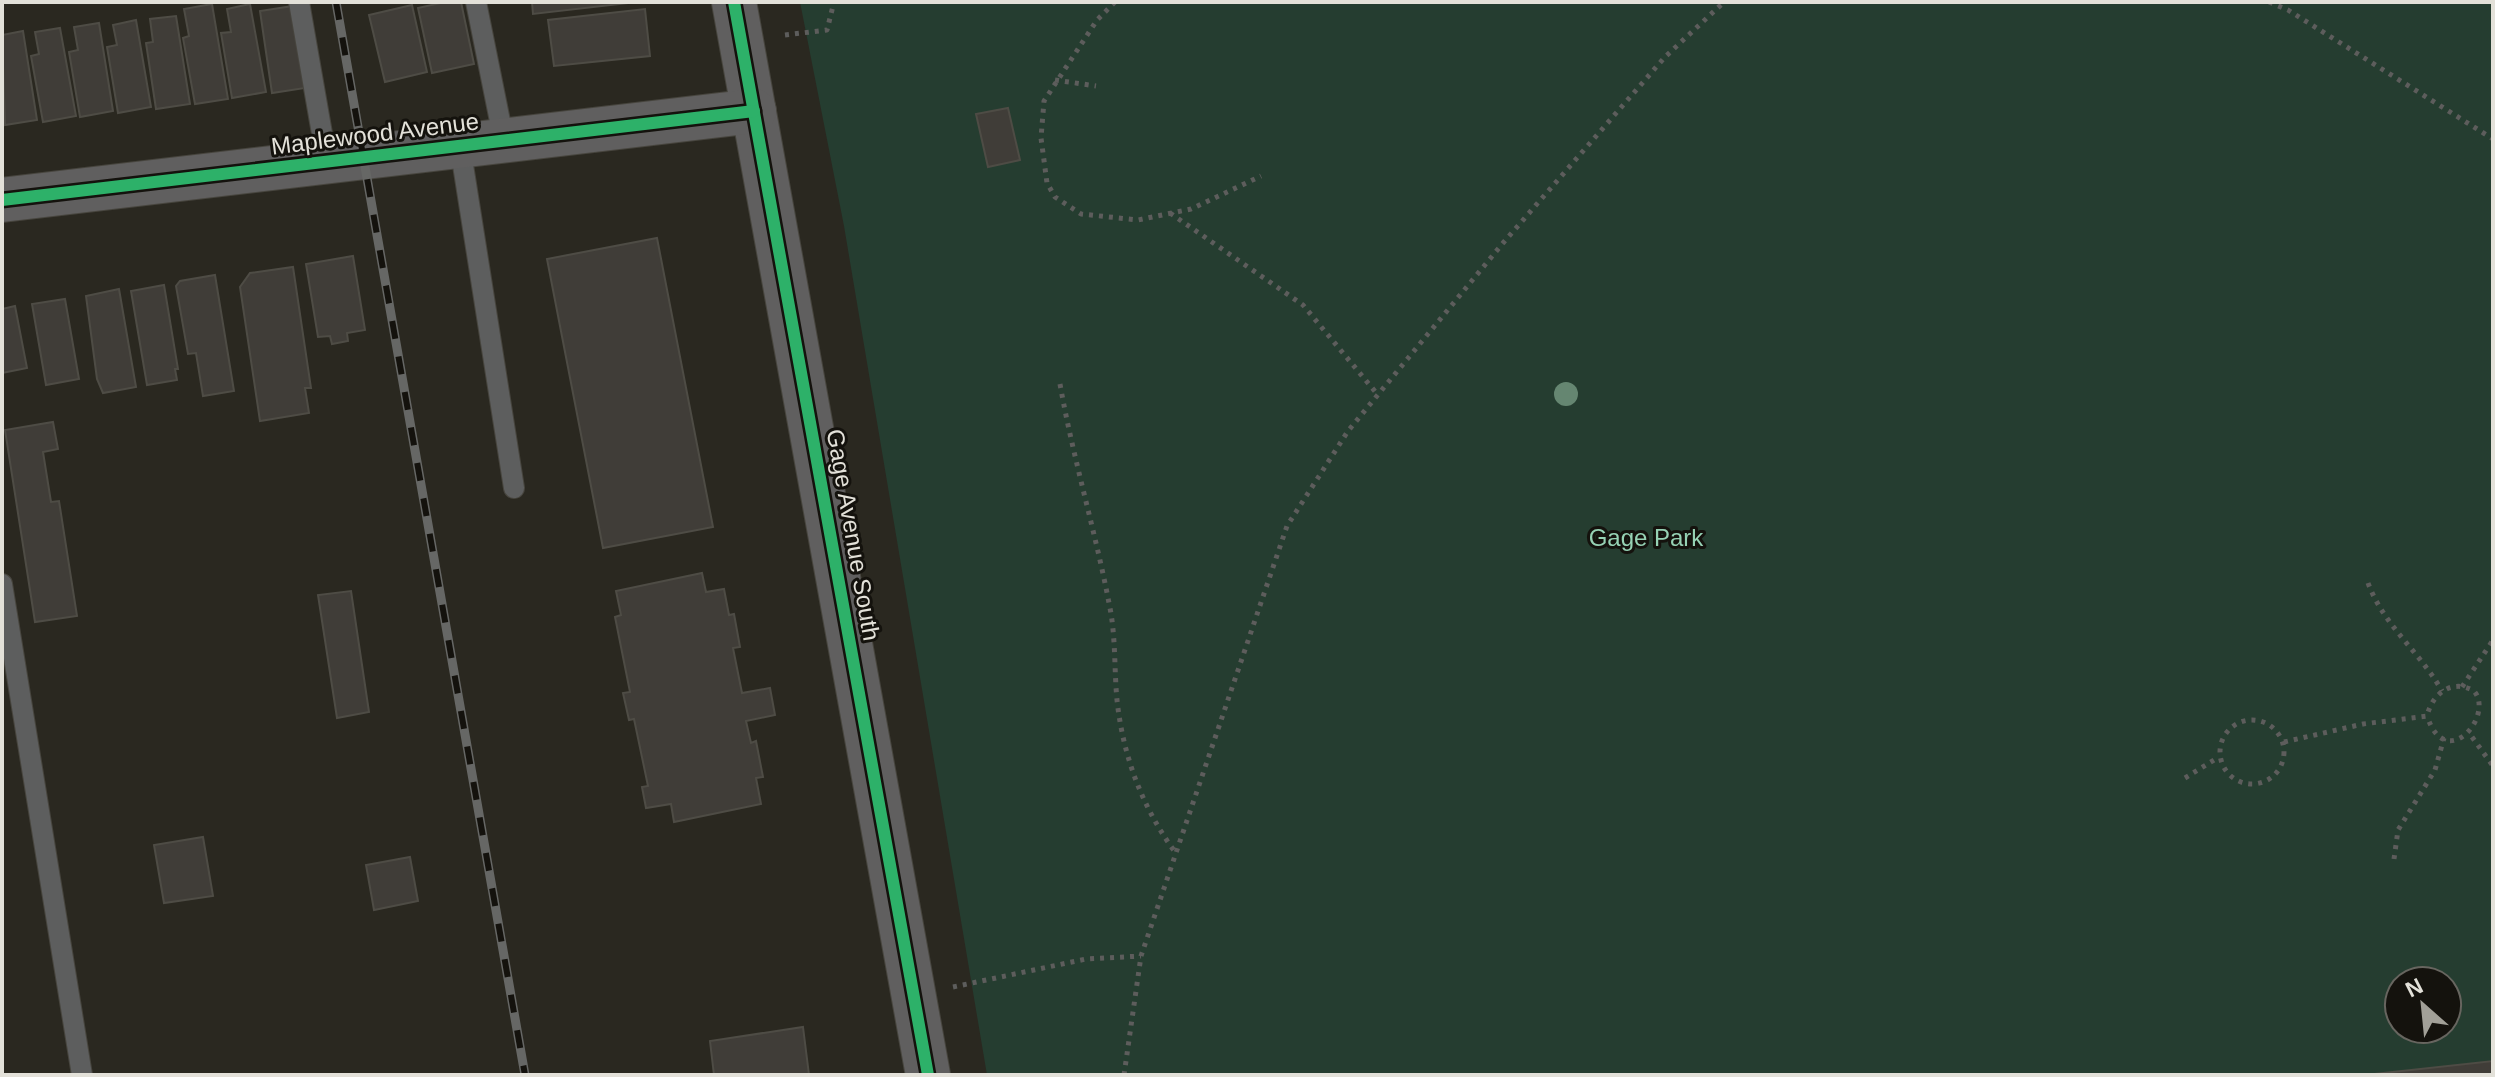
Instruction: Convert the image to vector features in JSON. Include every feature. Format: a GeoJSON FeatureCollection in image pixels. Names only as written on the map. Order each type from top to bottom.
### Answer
{"type":"FeatureCollection","features":[{"type":"Feature","properties":{"kind":"street","name":"Gage Avenue South"},"geometry":{"type":"LineString","coordinates":[[734,2],[928,1075]]}},
{"type":"Feature","properties":{"kind":"street","name":"Maplewood Avenue"},"geometry":{"type":"LineString","coordinates":[[2,200],[754,111]]}},
{"type":"Feature","properties":{"kind":"lane"},"geometry":{"type":"LineString","coordinates":[[299,2],[327,162]]}},
{"type":"Feature","properties":{"kind":"lane"},"geometry":{"type":"LineString","coordinates":[[476,2],[504,141]]}},
{"type":"Feature","properties":{"kind":"lane"},"geometry":{"type":"LineString","coordinates":[[460,146],[514,488]]}},
{"type":"Feature","properties":{"kind":"lane"},"geometry":{"type":"LineString","coordinates":[[2,584],[82,1075]]}},
{"type":"Feature","properties":{"kind":"path"},"geometry":{"type":"LineString","coordinates":[[785,35],[827,30],[834,2]]}},
{"type":"Feature","properties":{"kind":"path"},"geometry":{"type":"LineString","coordinates":[[1115,2],[1097,20],[1044,101],[1041,138],[1047,183],[1055,197],[1081,214],[1138,220],[1191,209],[1261,176]]}},
{"type":"Feature","properties":{"kind":"path"},"geometry":{"type":"LineString","coordinates":[[1124,1075],[1141,956],[1162,902],[1175,852],[1287,526],[1348,431],[1503,243],[1665,57],[1724,2]]}},
{"type":"Feature","properties":{"kind":"path"},"geometry":{"type":"LineString","coordinates":[[2269,2],[2288,10],[2493,139]]}},
{"type":"Feature","properties":{"kind":"path"},"geometry":{"type":"LineString","coordinates":[[1055,80],[1096,86]]}},
{"type":"Feature","properties":{"kind":"path"},"geometry":{"type":"LineString","coordinates":[[1170,213],[1303,305],[1378,395]]}},
{"type":"Feature","properties":{"kind":"path"},"geometry":{"type":"LineString","coordinates":[[1060,384],[1074,463],[1110,606],[1118,704],[1131,771],[1155,825],[1175,852]]}},
{"type":"Feature","properties":{"kind":"path"},"geometry":{"type":"LineString","coordinates":[[2368,583],[2386,621],[2418,653],[2442,691]]}},
{"type":"Feature","properties":{"kind":"path"},"geometry":{"type":"LineString","coordinates":[[2462,687],[2493,640]]}},
{"type":"Feature","properties":{"kind":"path"},"geometry":{"type":"LineString","coordinates":[[2462,687],[2472,690],[2486,704],[2484,722],[2472,737],[2463,740],[2444,738],[2436,732],[2427,716],[2435,697],[2442,691],[2462,687]]}},
{"type":"Feature","properties":{"kind":"path"},"geometry":{"type":"LineString","coordinates":[[2284,742],[2363,724],[2427,716]]}},
{"type":"Feature","properties":{"kind":"path"},"geometry":{"type":"LineString","coordinates":[[2250,720],[2270,725],[2284,742],[2285,752],[2277,771],[2259,782],[2238,781],[2223,767],[2219,757],[2223,737],[2231,728],[2250,720]]}},
{"type":"Feature","properties":{"kind":"path"},"geometry":{"type":"LineString","coordinates":[[2472,737],[2493,766]]}},
{"type":"Feature","properties":{"kind":"path"},"geometry":{"type":"LineString","coordinates":[[2394,859],[2398,830],[2435,770],[2444,738]]}},
{"type":"Feature","properties":{"kind":"path"},"geometry":{"type":"LineString","coordinates":[[2185,778],[2219,757]]}},
{"type":"Feature","properties":{"kind":"path"},"geometry":{"type":"LineString","coordinates":[[914,995],[1086,959],[1141,956]]}},
{"type":"Feature","properties":{"kind":"green space","name":"Gage Park"},"geometry":{"type":"Polygon","coordinates":[[[800,2],[2493,2],[2493,1075],[987,1075],[844,226],[800,2]]]}},
{"type":"Feature","properties":{"kind":"building"},"geometry":{"type":"Polygon","coordinates":[[[461,2],[474,64],[432,73],[418,8],[461,2]]]}},
{"type":"Feature","properties":{"kind":"building"},"geometry":{"type":"Polygon","coordinates":[[[532,2],[637,2],[533,14],[532,2]]]}},
{"type":"Feature","properties":{"kind":"building"},"geometry":{"type":"Polygon","coordinates":[[[212,4],[228,99],[195,104],[183,38],[189,36],[184,9],[212,4]]]}},
{"type":"Feature","properties":{"kind":"building"},"geometry":{"type":"Polygon","coordinates":[[[250,4],[266,92],[232,98],[221,33],[231,32],[227,9],[250,4]]]}},
{"type":"Feature","properties":{"kind":"building"},"geometry":{"type":"Polygon","coordinates":[[[412,5],[427,72],[385,82],[369,15],[412,5]]]}},
{"type":"Feature","properties":{"kind":"building"},"geometry":{"type":"Polygon","coordinates":[[[293,6],[305,88],[272,93],[260,11],[293,6]]]}},
{"type":"Feature","properties":{"kind":"building"},"geometry":{"type":"Polygon","coordinates":[[[645,9],[650,56],[554,66],[548,20],[645,9]]]}},
{"type":"Feature","properties":{"kind":"building"},"geometry":{"type":"Polygon","coordinates":[[[176,16],[190,104],[156,109],[146,43],[153,42],[150,19],[176,16]]]}},
{"type":"Feature","properties":{"kind":"building"},"geometry":{"type":"Polygon","coordinates":[[[136,20],[151,107],[118,113],[107,47],[117,45],[113,25],[136,20]]]}},
{"type":"Feature","properties":{"kind":"building"},"geometry":{"type":"Polygon","coordinates":[[[99,23],[113,111],[80,117],[69,52],[78,50],[74,27],[99,23]]]}},
{"type":"Feature","properties":{"kind":"building"},"geometry":{"type":"Polygon","coordinates":[[[60,28],[76,116],[43,122],[31,56],[39,54],[35,32],[60,28]]]}},
{"type":"Feature","properties":{"kind":"building"},"geometry":{"type":"Polygon","coordinates":[[[23,31],[37,120],[5,125],[2,35],[23,31]]]}},
{"type":"Feature","properties":{"kind":"building"},"geometry":{"type":"Polygon","coordinates":[[[1008,108],[1020,160],[988,167],[976,114],[1008,108]]]}},
{"type":"Feature","properties":{"kind":"building"},"geometry":{"type":"Polygon","coordinates":[[[657,238],[713,527],[603,548],[547,259],[657,238]]]}},
{"type":"Feature","properties":{"kind":"building"},"geometry":{"type":"Polygon","coordinates":[[[353,256],[365,330],[347,333],[348,341],[332,344],[330,336],[318,337],[306,264],[353,256]]]}},
{"type":"Feature","properties":{"kind":"building"},"geometry":{"type":"Polygon","coordinates":[[[293,267],[311,388],[305,388],[309,413],[260,421],[240,287],[250,273],[293,267]]]}},
{"type":"Feature","properties":{"kind":"building"},"geometry":{"type":"Polygon","coordinates":[[[215,275],[234,391],[203,396],[196,353],[188,354],[176,286],[180,281],[215,275]]]}},
{"type":"Feature","properties":{"kind":"building"},"geometry":{"type":"Polygon","coordinates":[[[164,285],[178,369],[175,369],[177,380],[147,385],[131,291],[164,285]]]}},
{"type":"Feature","properties":{"kind":"building"},"geometry":{"type":"Polygon","coordinates":[[[119,289],[136,387],[103,393],[97,379],[86,296],[119,289]]]}},
{"type":"Feature","properties":{"kind":"building"},"geometry":{"type":"Polygon","coordinates":[[[65,299],[79,379],[46,385],[32,304],[65,299]]]}},
{"type":"Feature","properties":{"kind":"building"},"geometry":{"type":"Polygon","coordinates":[[[15,306],[27,368],[2,373],[2,309],[15,306]]]}},
{"type":"Feature","properties":{"kind":"building"},"geometry":{"type":"Polygon","coordinates":[[[53,422],[58,449],[43,452],[51,502],[59,501],[77,616],[35,622],[5,430],[53,422]]]}},
{"type":"Feature","properties":{"kind":"building"},"geometry":{"type":"Polygon","coordinates":[[[702,573],[706,592],[724,589],[729,615],[734,614],[740,647],[733,648],[742,693],[770,688],[775,715],[746,721],[751,743],[756,741],[763,777],[756,778],[761,804],[674,822],[671,804],[646,808],[642,787],[648,786],[634,719],[629,720],[623,693],[630,692],[615,617],[621,615],[616,591],[702,573]]]}},
{"type":"Feature","properties":{"kind":"building"},"geometry":{"type":"Polygon","coordinates":[[[351,591],[369,712],[337,718],[318,595],[351,591]]]}},
{"type":"Feature","properties":{"kind":"building"},"geometry":{"type":"Polygon","coordinates":[[[203,837],[213,896],[164,903],[154,845],[203,837]]]}},
{"type":"Feature","properties":{"kind":"building"},"geometry":{"type":"Polygon","coordinates":[[[410,857],[418,901],[374,910],[366,865],[410,857]]]}},
{"type":"Feature","properties":{"kind":"building"},"geometry":{"type":"Polygon","coordinates":[[[803,1027],[809,1075],[714,1075],[710,1041],[803,1027]]]}},
{"type":"Feature","properties":{"kind":"building"},"geometry":{"type":"Polygon","coordinates":[[[2493,1061],[2493,1075],[2365,1075],[2493,1061]]]}},
{"type":"Feature","properties":{"kind":"railway"},"geometry":{"type":"LineString","coordinates":[[336,2],[525,1075]]}},
{"type":"Feature","properties":{"kind":"cycle path"},"geometry":{"type":"LineString","coordinates":[[734,2],[928,1075]]}},
{"type":"Feature","properties":{"kind":"cycle path"},"geometry":{"type":"LineString","coordinates":[[2,200],[754,111]]}}]}
